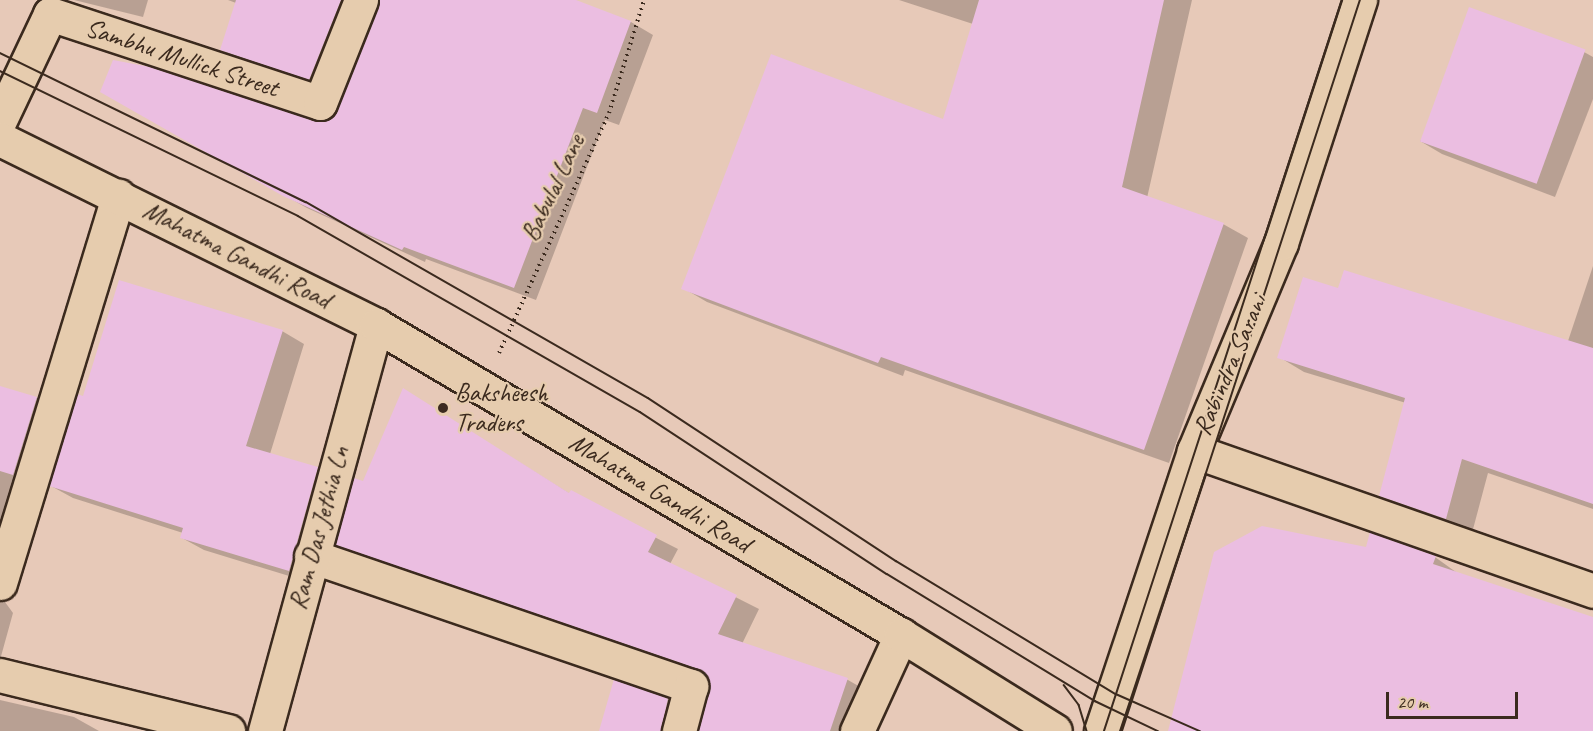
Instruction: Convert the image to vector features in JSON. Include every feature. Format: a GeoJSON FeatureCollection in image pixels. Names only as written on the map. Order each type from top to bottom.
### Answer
{"type":"FeatureCollection","features":[{"type":"Feature","properties":{"kind":"main road","name":"Sambhu Mullick Street"},"geometry":{"type":"LineString","coordinates":[[0,120],[50,15],[320,103],[361,0]]}},
{"type":"Feature","properties":{"kind":"main road","name":"Rabindra Sarani"},"geometry":{"type":"LineString","coordinates":[[1101,731],[1194,451],[1281,243],[1360,0]]}},
{"type":"Feature","properties":{"kind":"main road","name":"Mahatma Gandhi Road"},"geometry":{"type":"LineString","coordinates":[[0,140],[118,196],[376,325],[901,634],[1055,731]]}},
{"type":"Feature","properties":{"kind":"main road"},"geometry":{"type":"LineString","coordinates":[[0,583],[118,196]]}},
{"type":"Feature","properties":{"kind":"main road","name":"Ram Das Jethia Ln"},"geometry":{"type":"LineString","coordinates":[[265,731],[376,325]]}},
{"type":"Feature","properties":{"kind":"main road"},"geometry":{"type":"LineString","coordinates":[[1194,451],[1593,591]]}},
{"type":"Feature","properties":{"kind":"main road"},"geometry":{"type":"LineString","coordinates":[[311,556],[690,686],[679,731]]}},
{"type":"Feature","properties":{"kind":"main road"},"geometry":{"type":"LineString","coordinates":[[857,731],[901,634]]}},
{"type":"Feature","properties":{"kind":"main road"},"geometry":{"type":"LineString","coordinates":[[0,675],[228,731]]}},
{"type":"Feature","properties":{"kind":"path","name":"Babulal Lane"},"geometry":{"type":"LineString","coordinates":[[483,386],[609,113],[644,0]]}},
{"type":"Feature","properties":{"kind":"building"},"geometry":{"type":"Polygon","coordinates":[[[236,0],[341,0],[309,80],[220,50],[236,0]]]}},
{"type":"Feature","properties":{"kind":"building"},"geometry":{"type":"Polygon","coordinates":[[[379,0],[576,0],[631,21],[597,113],[583,108],[514,288],[404,247],[402,250],[283,196],[100,92],[113,60],[150,67],[324,121],[337,110],[379,0]]]}},
{"type":"Feature","properties":{"kind":"building"},"geometry":{"type":"Polygon","coordinates":[[[979,0],[1164,0],[1122,187],[1224,223],[1144,450],[881,357],[878,363],[681,289],[771,54],[943,119],[979,0]]]}},
{"type":"Feature","properties":{"kind":"building"},"geometry":{"type":"Polygon","coordinates":[[[1469,7],[1586,49],[1537,184],[1420,141],[1469,7]]]}},
{"type":"Feature","properties":{"kind":"building"},"geometry":{"type":"Polygon","coordinates":[[[1344,270],[1593,348],[1593,504],[1462,459],[1446,519],[1379,496],[1405,398],[1277,358],[1303,277],[1338,288],[1344,270]]]}},
{"type":"Feature","properties":{"kind":"building"},"geometry":{"type":"Polygon","coordinates":[[[119,280],[283,330],[246,446],[318,467],[289,571],[180,538],[183,528],[49,486],[77,394],[83,396],[119,280]]]}},
{"type":"Feature","properties":{"kind":"building"},"geometry":{"type":"Polygon","coordinates":[[[0,386],[37,397],[13,475],[0,471],[0,386]]]}},
{"type":"Feature","properties":{"kind":"building"},"geometry":{"type":"Polygon","coordinates":[[[403,388],[569,493],[571,490],[657,535],[648,552],[737,595],[718,634],[848,678],[830,731],[698,731],[709,682],[698,669],[335,545],[354,478],[363,481],[403,388]]]}},
{"type":"Feature","properties":{"kind":"building"},"geometry":{"type":"Polygon","coordinates":[[[1262,526],[1366,547],[1370,532],[1436,556],[1433,564],[1593,617],[1593,731],[1168,731],[1214,552],[1262,526]]]}},
{"type":"Feature","properties":{"kind":"building"},"geometry":{"type":"Polygon","coordinates":[[[614,679],[668,698],[661,731],[599,731],[614,679]]]}},
{"type":"Feature","properties":{"kind":"tram line"},"geometry":{"type":"LineString","coordinates":[[1104,731],[1342,0]]}},
{"type":"Feature","properties":{"kind":"tram line"},"geometry":{"type":"LineString","coordinates":[[1122,731],[1360,0]]}},
{"type":"Feature","properties":{"kind":"tram line"},"geometry":{"type":"LineString","coordinates":[[0,53],[306,202],[648,398],[896,561],[1116,694],[1200,731]]}},
{"type":"Feature","properties":{"kind":"tram line"},"geometry":{"type":"LineString","coordinates":[[0,71],[298,216],[640,412],[887,574],[1095,701],[1158,731]]}},
{"type":"Feature","properties":{"kind":"tram line"},"geometry":{"type":"LineString","coordinates":[[1064,685],[1079,705],[1087,731]]}},
{"type":"Feature","properties":{"kind":"place","name":"Baksheesh Traders"},"geometry":{"type":"Point","coordinates":[443,408]}}]}
